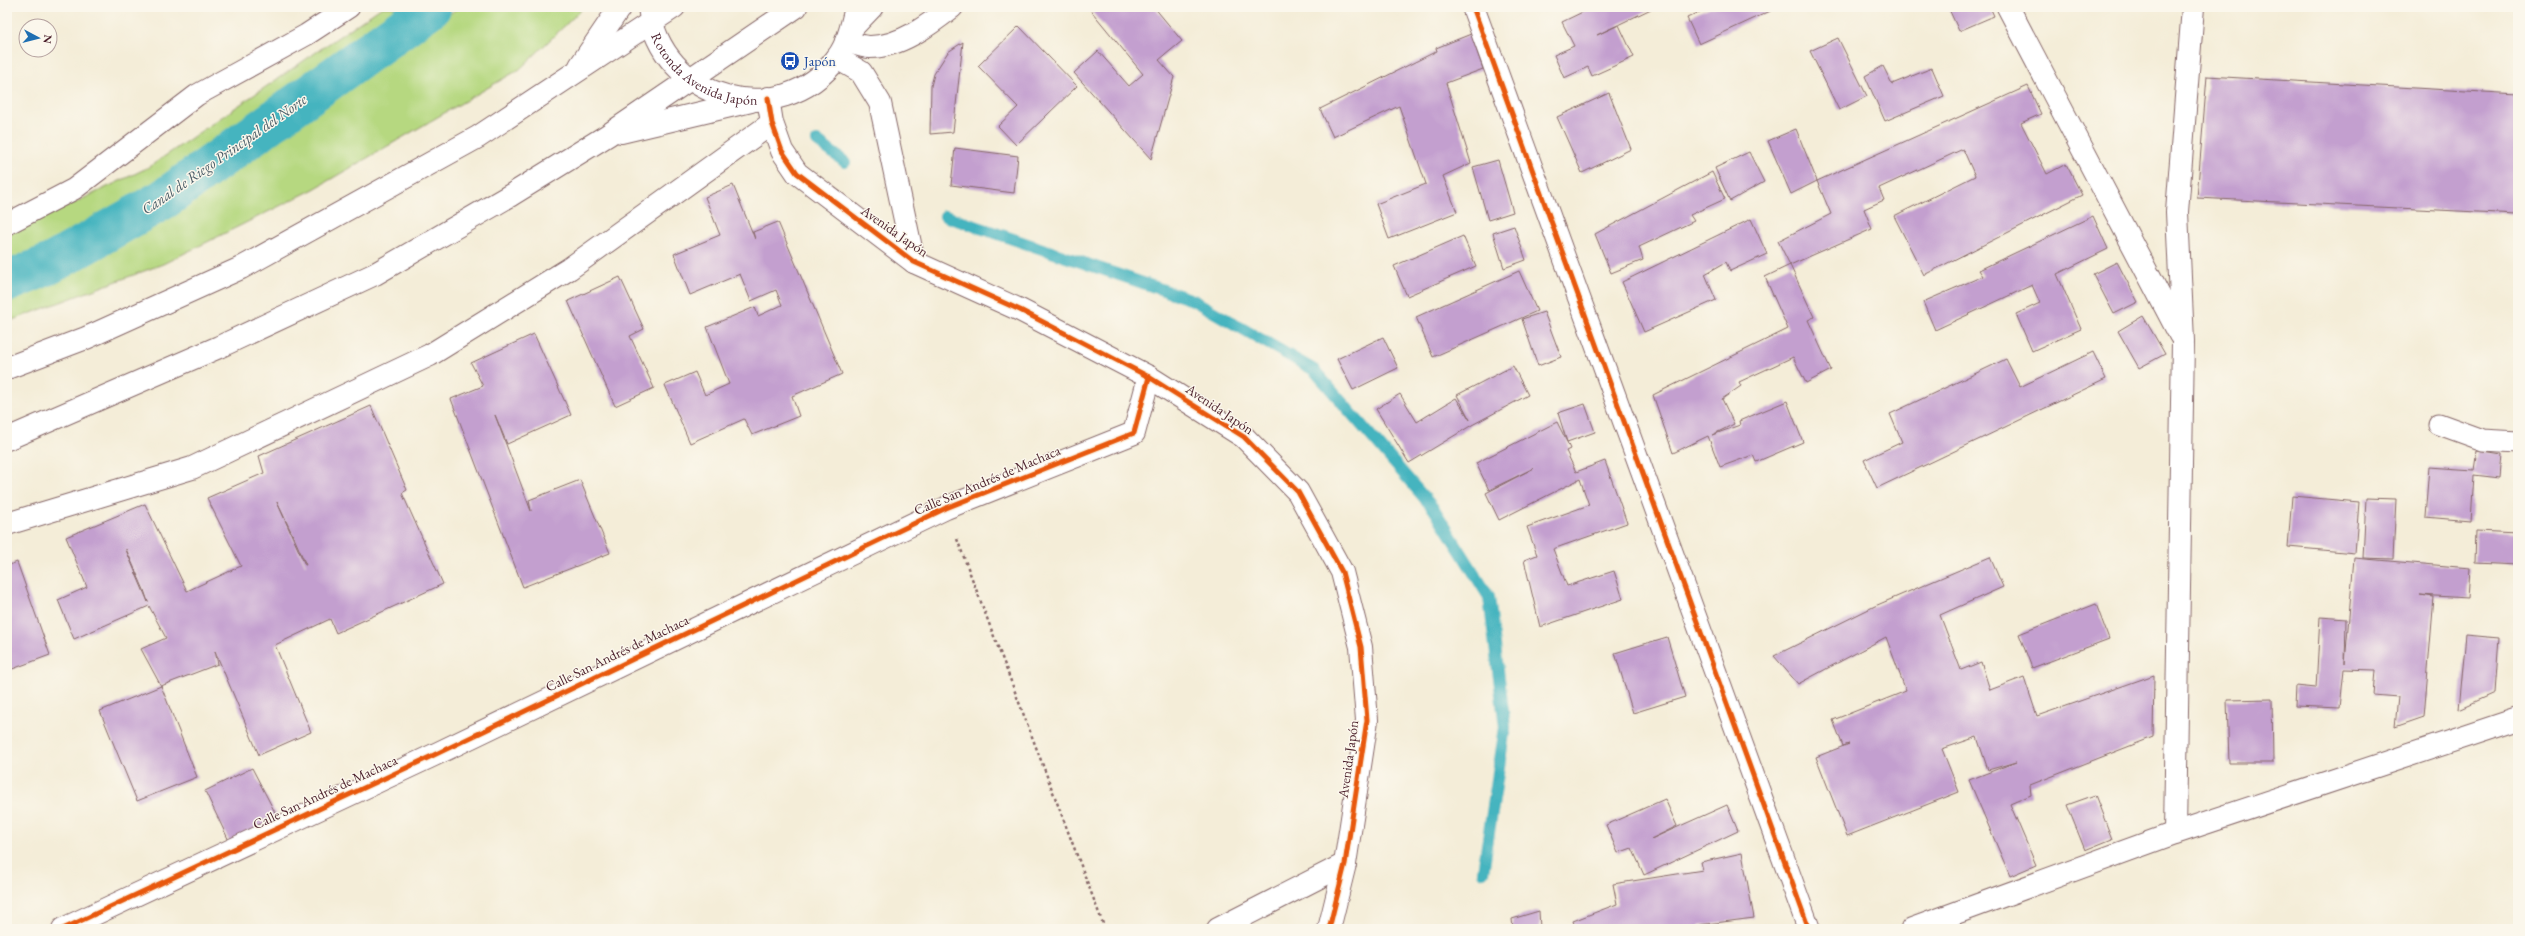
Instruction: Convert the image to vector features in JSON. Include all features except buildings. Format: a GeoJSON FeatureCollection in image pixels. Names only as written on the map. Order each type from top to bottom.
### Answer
{"type":"FeatureCollection","features":[{"type":"Feature","properties":{"kind":"main road"},"geometry":{"type":"LineString","coordinates":[[574,74],[620,7]]}},
{"type":"Feature","properties":{"kind":"main road"},"geometry":{"type":"LineString","coordinates":[[7,368],[86,338],[241,268],[478,137],[574,74],[650,15],[674,7]]}},
{"type":"Feature","properties":{"kind":"main road"},"geometry":{"type":"LineString","coordinates":[[7,439],[218,347],[375,274],[511,195],[608,135],[796,7]]}},
{"type":"Feature","properties":{"kind":"main road"},"geometry":{"type":"LineString","coordinates":[[856,7],[845,42],[869,47],[890,44],[912,34],[952,7]]}},
{"type":"Feature","properties":{"kind":"main road","name":"Rotonda Avenida Japón"},"geometry":{"type":"LineString","coordinates":[[650,15],[665,53],[689,80],[718,95],[759,100],[783,96],[813,81],[872,7]]}},
{"type":"Feature","properties":{"kind":"main road"},"geometry":{"type":"LineString","coordinates":[[1473,7],[1810,929]]}},
{"type":"Feature","properties":{"kind":"main road"},"geometry":{"type":"LineString","coordinates":[[2008,7],[2183,341]]}},
{"type":"Feature","properties":{"kind":"main road"},"geometry":{"type":"LineString","coordinates":[[2175,833],[2183,341],[2177,212],[2193,7]]}},
{"type":"Feature","properties":{"kind":"main road","name":"Avenida Japón"},"geometry":{"type":"LineString","coordinates":[[845,42],[880,103],[914,262]]}},
{"type":"Feature","properties":{"kind":"main road"},"geometry":{"type":"LineString","coordinates":[[608,135],[759,100]]}},
{"type":"Feature","properties":{"kind":"main road","name":"Avenida Japón"},"geometry":{"type":"LineString","coordinates":[[759,100],[772,123],[782,151],[797,173],[914,262],[1020,310],[1149,377],[1244,437],[1298,492],[1342,572],[1361,647],[1367,720],[1345,864],[1329,929]]}},
{"type":"Feature","properties":{"kind":"main road"},"geometry":{"type":"LineString","coordinates":[[7,524],[192,468],[430,355],[569,269],[772,123]]}},
{"type":"Feature","properties":{"kind":"main road","name":"Calle San Andrés de Machaca"},"geometry":{"type":"LineString","coordinates":[[62,929],[434,755],[946,508],[1134,433],[1149,377]]}},
{"type":"Feature","properties":{"kind":"main road"},"geometry":{"type":"LineString","coordinates":[[1912,929],[2175,833],[2518,719]]}},
{"type":"Feature","properties":{"kind":"main road"},"geometry":{"type":"LineString","coordinates":[[1218,929],[1345,864]]}},
{"type":"Feature","properties":{"kind":"lane"},"geometry":{"type":"LineString","coordinates":[[7,224],[74,189],[197,95],[306,35],[349,7]]}},
{"type":"Feature","properties":{"kind":"lane"},"geometry":{"type":"LineString","coordinates":[[2439,424],[2483,440],[2518,442]]}},
{"type":"Feature","properties":{"kind":"path"},"geometry":{"type":"LineString","coordinates":[[946,508],[1105,929]]}},
{"type":"Feature","properties":{"kind":"green space"},"geometry":{"type":"Polygon","coordinates":[[[382,7],[414,7],[216,148],[114,213],[7,271],[7,235],[149,167],[382,7]]]}},
{"type":"Feature","properties":{"kind":"green space"},"geometry":{"type":"Polygon","coordinates":[[[459,7],[584,7],[520,69],[314,189],[163,264],[7,322],[7,300],[52,279],[158,222],[459,7]]]}},
{"type":"Feature","properties":{"kind":"waterway","name":"Canal de Riego Principal del Norte"},"geometry":{"type":"LineString","coordinates":[[7,282],[52,263],[164,199],[431,7]]}},
{"type":"Feature","properties":{"kind":"waterway"},"geometry":{"type":"LineString","coordinates":[[817,141],[845,162]]}},
{"type":"Feature","properties":{"kind":"waterway"},"geometry":{"type":"LineString","coordinates":[[945,216],[1193,300],[1314,370],[1434,509],[1489,597],[1505,727],[1483,872]]}},
{"type":"Feature","properties":{"kind":"cycle path"},"geometry":{"type":"LineString","coordinates":[[1473,7],[1809,929]]}},
{"type":"Feature","properties":{"kind":"cycle path"},"geometry":{"type":"LineString","coordinates":[[768,98],[772,123],[782,151],[797,173],[914,262],[1020,310],[1149,377],[1244,437],[1298,492],[1342,572],[1361,647],[1367,720],[1345,864],[1329,929]]}},
{"type":"Feature","properties":{"kind":"cycle path"},"geometry":{"type":"LineString","coordinates":[[63,929],[434,755],[946,508],[1134,433],[1149,377]]}},
{"type":"Feature","properties":{"kind":"place","name":"Japón"},"geometry":{"type":"Point","coordinates":[790,61]}}]}
